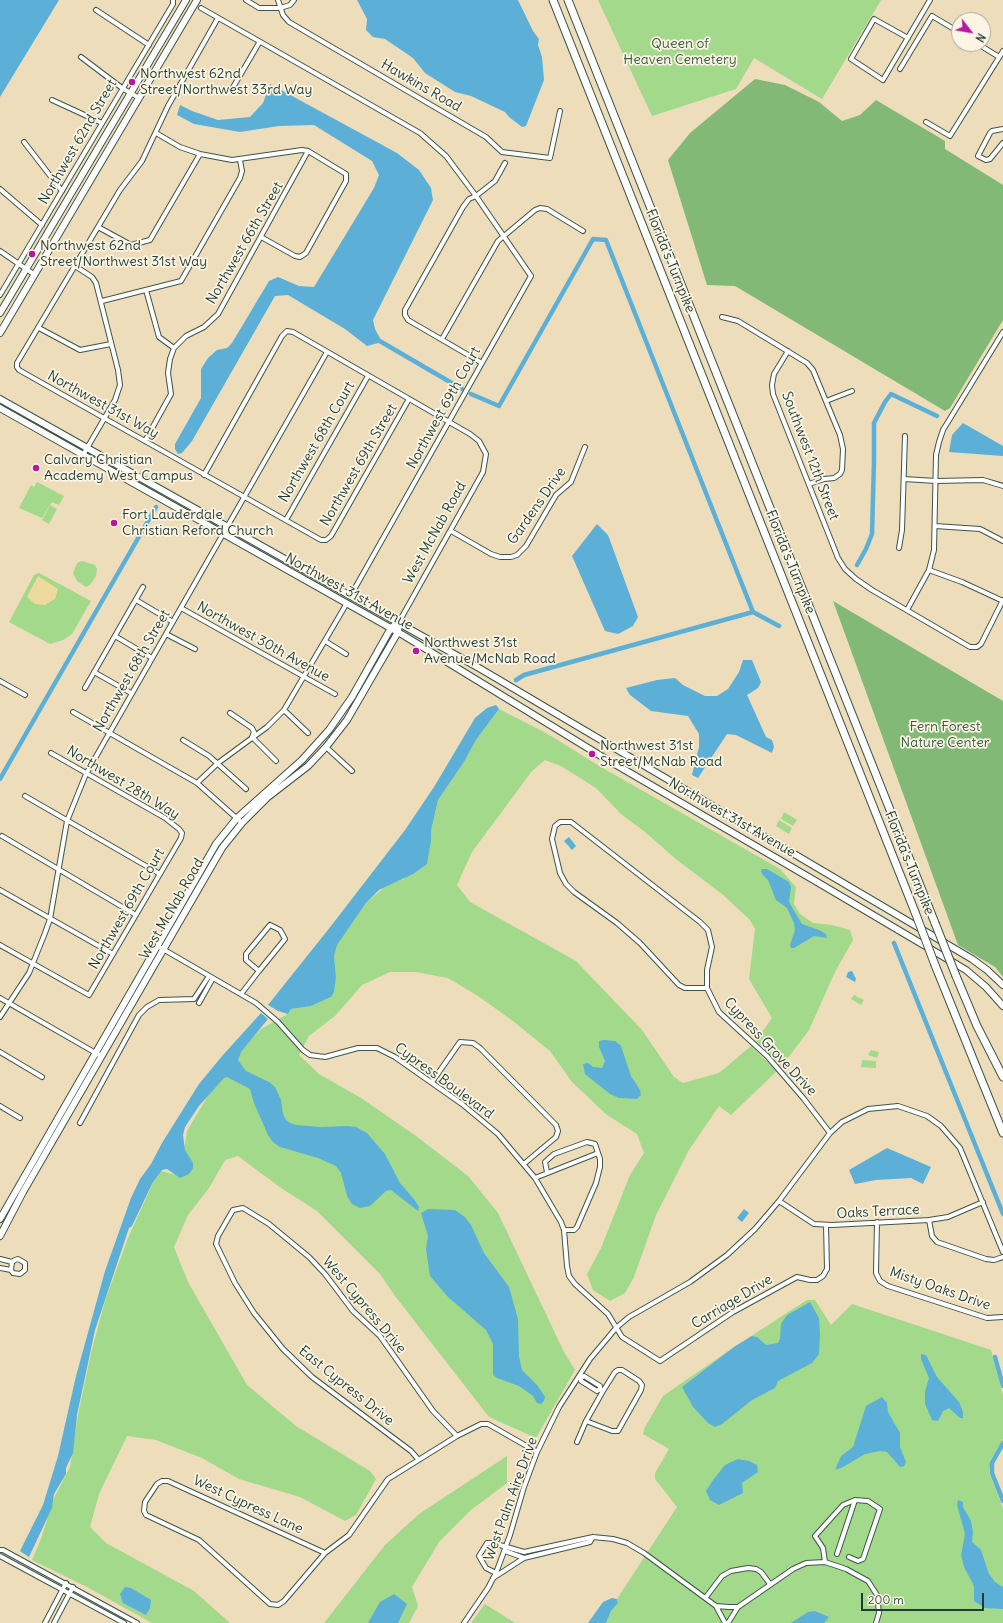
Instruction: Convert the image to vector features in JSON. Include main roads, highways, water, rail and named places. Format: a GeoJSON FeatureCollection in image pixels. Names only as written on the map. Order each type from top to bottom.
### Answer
{"type":"FeatureCollection","features":[{"type":"Feature","properties":{"kind":"highway","name":"Florida's Turnpike"},"geometry":{"type":"LineString","coordinates":[[553,0],[1003,1133]]}},
{"type":"Feature","properties":{"kind":"highway","name":"Florida's Turnpike"},"geometry":{"type":"LineString","coordinates":[[568,0],[956,976],[977,1026],[1003,1077]]}},
{"type":"Feature","properties":{"kind":"main road"},"geometry":{"type":"LineString","coordinates":[[0,313],[186,0]]}},
{"type":"Feature","properties":{"kind":"main road"},"geometry":{"type":"LineString","coordinates":[[0,333],[197,0]]}},
{"type":"Feature","properties":{"kind":"main road","name":"Northwest 31st Avenue"},"geometry":{"type":"LineString","coordinates":[[0,399],[88,447],[479,668],[972,959],[987,970],[1003,986]]}},
{"type":"Feature","properties":{"kind":"main road","name":"Northwest 31st Avenue"},"geometry":{"type":"LineString","coordinates":[[0,408],[223,535],[398,632],[605,759],[966,970],[986,987],[1003,1006]]}},
{"type":"Feature","properties":{"kind":"main road","name":"West McNab Road"},"geometry":{"type":"LineString","coordinates":[[0,1219],[156,945],[216,844],[237,818],[302,760],[329,730],[352,697],[391,628],[399,622]]}},
{"type":"Feature","properties":{"kind":"main road","name":"West McNab Road"},"geometry":{"type":"LineString","coordinates":[[0,1236],[23,1192],[213,863],[242,823],[268,797],[308,766],[326,748],[347,720],[398,632],[399,622]]}},
{"type":"Feature","properties":{"kind":"main road"},"geometry":{"type":"LineString","coordinates":[[718,824],[724,813]]}},
{"type":"Feature","properties":{"kind":"water"},"geometry":{"type":"Polygon","coordinates":[[[0,0],[59,0],[0,97],[0,0]]]}},
{"type":"Feature","properties":{"kind":"water"},"geometry":{"type":"Polygon","coordinates":[[[357,0],[518,0],[533,31],[539,39],[538,45],[542,57],[544,80],[526,126],[522,127],[505,112],[471,96],[455,92],[425,73],[413,58],[385,39],[373,37],[366,30],[367,19],[357,0]]]}},
{"type":"Feature","properties":{"kind":"water"},"geometry":{"type":"Polygon","coordinates":[[[270,84],[397,153],[419,170],[431,188],[433,200],[373,320],[375,329],[382,342],[367,346],[345,329],[288,295],[275,296],[192,441],[182,453],[178,454],[175,449],[175,444],[201,398],[201,369],[208,358],[217,350],[227,348],[232,343],[269,281],[278,277],[299,286],[314,287],[374,188],[379,175],[372,161],[314,125],[279,126],[240,132],[194,124],[177,115],[180,105],[218,120],[250,117],[263,103],[270,84]]]}},
{"type":"Feature","properties":{"kind":"water"},"geometry":{"type":"Polygon","coordinates":[[[963,423],[1003,446],[1003,456],[949,452],[952,435],[963,423]]]}},
{"type":"Feature","properties":{"kind":"water"},"geometry":{"type":"Polygon","coordinates":[[[597,524],[608,535],[638,617],[633,626],[618,634],[605,631],[572,556],[597,524]]]}},
{"type":"Feature","properties":{"kind":"water"},"geometry":{"type":"Polygon","coordinates":[[[743,660],[752,660],[761,682],[758,688],[747,695],[766,737],[772,740],[774,747],[772,753],[736,735],[727,734],[698,778],[692,775],[699,747],[699,734],[688,716],[651,711],[630,695],[626,688],[657,680],[675,678],[683,685],[705,696],[717,696],[728,689],[739,672],[743,660]]]}},
{"type":"Feature","properties":{"kind":"water"},"geometry":{"type":"Polygon","coordinates":[[[496,705],[499,709],[476,740],[464,762],[438,800],[431,831],[431,841],[427,864],[413,874],[379,890],[366,903],[337,945],[334,956],[336,977],[334,992],[331,997],[311,1006],[291,1009],[288,1014],[278,1011],[268,1005],[405,830],[434,787],[475,718],[487,708],[496,705]]]}},
{"type":"Feature","properties":{"kind":"water"},"geometry":{"type":"Polygon","coordinates":[[[569,837],[576,846],[572,850],[564,841],[569,837]]]}},
{"type":"Feature","properties":{"kind":"water"},"geometry":{"type":"Polygon","coordinates":[[[762,869],[767,869],[789,882],[791,887],[789,902],[802,924],[819,930],[826,934],[827,938],[814,936],[794,948],[791,948],[790,945],[795,930],[794,923],[787,908],[776,900],[768,880],[762,874],[762,869]]]}},
{"type":"Feature","properties":{"kind":"water"},"geometry":{"type":"Polygon","coordinates":[[[852,971],[856,979],[855,982],[846,977],[848,972],[852,971]]]}},
{"type":"Feature","properties":{"kind":"water"},"geometry":{"type":"Polygon","coordinates":[[[261,1013],[268,1019],[241,1052],[238,1060],[246,1071],[269,1082],[275,1087],[281,1100],[283,1114],[286,1120],[290,1123],[296,1125],[321,1127],[356,1127],[367,1133],[385,1154],[400,1183],[419,1207],[418,1211],[391,1190],[386,1191],[370,1206],[360,1208],[352,1204],[347,1196],[341,1173],[336,1166],[318,1158],[280,1147],[273,1142],[268,1135],[254,1103],[250,1089],[227,1077],[224,1078],[199,1106],[185,1127],[183,1135],[185,1150],[193,1163],[193,1168],[189,1174],[180,1178],[167,1169],[162,1170],[152,1184],[132,1226],[129,1228],[95,1330],[77,1415],[73,1453],[66,1468],[66,1474],[54,1494],[52,1508],[29,1557],[20,1551],[43,1505],[58,1456],[76,1376],[105,1271],[131,1198],[140,1179],[151,1164],[162,1143],[199,1084],[261,1013]]]}},
{"type":"Feature","properties":{"kind":"water"},"geometry":{"type":"Polygon","coordinates":[[[599,1041],[615,1041],[621,1046],[631,1076],[640,1090],[641,1095],[637,1099],[619,1098],[610,1094],[585,1074],[583,1064],[588,1063],[593,1067],[602,1068],[605,1061],[599,1047],[599,1041]]]}},
{"type":"Feature","properties":{"kind":"water"},"geometry":{"type":"Polygon","coordinates":[[[887,1148],[931,1167],[923,1184],[911,1178],[876,1180],[855,1184],[849,1170],[887,1148]]]}},
{"type":"Feature","properties":{"kind":"water"},"geometry":{"type":"Polygon","coordinates":[[[428,1209],[455,1210],[465,1217],[471,1225],[484,1253],[509,1287],[518,1319],[519,1356],[522,1370],[537,1385],[545,1397],[541,1404],[537,1403],[533,1396],[519,1386],[497,1378],[493,1375],[493,1344],[486,1330],[448,1297],[430,1276],[426,1249],[428,1236],[421,1213],[428,1209]]]}},
{"type":"Feature","properties":{"kind":"water"},"geometry":{"type":"Polygon","coordinates":[[[744,1209],[749,1213],[742,1222],[737,1218],[744,1209]]]}},
{"type":"Feature","properties":{"kind":"water"},"geometry":{"type":"Polygon","coordinates":[[[810,1302],[819,1318],[820,1334],[819,1354],[812,1363],[778,1381],[775,1388],[752,1400],[722,1424],[715,1427],[708,1423],[693,1407],[682,1387],[734,1347],[752,1336],[757,1337],[766,1345],[778,1343],[780,1339],[781,1324],[787,1315],[810,1302]]]}},
{"type":"Feature","properties":{"kind":"water"},"geometry":{"type":"Polygon","coordinates":[[[921,1354],[926,1355],[937,1377],[959,1402],[963,1412],[963,1418],[960,1418],[949,1408],[943,1411],[938,1421],[932,1420],[925,1404],[925,1391],[929,1378],[921,1359],[921,1354]]]}},
{"type":"Feature","properties":{"kind":"water"},"geometry":{"type":"Polygon","coordinates":[[[882,1397],[887,1403],[888,1412],[900,1433],[900,1447],[906,1462],[904,1466],[900,1467],[887,1452],[880,1451],[865,1454],[835,1470],[841,1456],[853,1447],[866,1406],[882,1397]]]}},
{"type":"Feature","properties":{"kind":"water"},"geometry":{"type":"Polygon","coordinates":[[[738,1459],[749,1461],[757,1465],[758,1472],[742,1483],[743,1493],[719,1505],[710,1500],[706,1491],[725,1465],[738,1459]]]}},
{"type":"Feature","properties":{"kind":"water"},"geometry":{"type":"Polygon","coordinates":[[[958,1500],[963,1502],[963,1507],[971,1521],[973,1532],[972,1542],[981,1550],[989,1574],[995,1582],[1003,1587],[1003,1609],[985,1608],[974,1601],[974,1586],[964,1567],[961,1555],[965,1534],[957,1505],[958,1500]]]}},
{"type":"Feature","properties":{"kind":"water"},"geometry":{"type":"Polygon","coordinates":[[[125,1587],[131,1588],[151,1600],[150,1608],[146,1615],[123,1603],[120,1594],[125,1587]]]}},
{"type":"Feature","properties":{"kind":"water"},"geometry":{"type":"Polygon","coordinates":[[[394,1594],[407,1604],[398,1623],[368,1623],[380,1602],[394,1594]]]}},
{"type":"Feature","properties":{"kind":"water"},"geometry":{"type":"Polygon","coordinates":[[[612,1598],[617,1599],[618,1603],[611,1611],[606,1623],[588,1623],[603,1602],[612,1598]]]}},
{"type":"Feature","properties":{"kind":"water"},"geometry":{"type":"Polygon","coordinates":[[[815,1611],[829,1617],[824,1623],[791,1623],[808,1612],[815,1611]]]}},
{"type":"Feature","properties":{"kind":"waterway"},"geometry":{"type":"LineString","coordinates":[[471,394],[499,406],[593,239],[606,240],[753,612]]}},
{"type":"Feature","properties":{"kind":"waterway"},"geometry":{"type":"LineString","coordinates":[[378,340],[462,389]]}},
{"type":"Feature","properties":{"kind":"waterway"},"geometry":{"type":"LineString","coordinates":[[857,565],[872,534],[874,423],[885,402],[891,394],[937,416]]}},
{"type":"Feature","properties":{"kind":"waterway"},"geometry":{"type":"LineString","coordinates":[[0,779],[156,507]]}},
{"type":"Feature","properties":{"kind":"waterway"},"geometry":{"type":"LineString","coordinates":[[516,680],[524,675],[753,612],[779,626]]}},
{"type":"Feature","properties":{"kind":"waterway"},"geometry":{"type":"LineString","coordinates":[[894,943],[1003,1214]]}},
{"type":"Feature","properties":{"kind":"waterway"},"geometry":{"type":"LineString","coordinates":[[995,1357],[1003,1386]]}},
{"type":"Feature","properties":{"kind":"waterway"},"geometry":{"type":"LineString","coordinates":[[1003,1443],[992,1463],[992,1473],[1003,1501]]}},
{"type":"Feature","properties":{"kind":"place","name":"Northwest 62nd Street/Northwest 33rd Way"},"geometry":{"type":"Point","coordinates":[132,82]}},
{"type":"Feature","properties":{"kind":"place","name":"Northwest 62nd Street/Northwest 31st Way"},"geometry":{"type":"Point","coordinates":[32,254]}},
{"type":"Feature","properties":{"kind":"place","name":"Calvary Christian Academy West Campus"},"geometry":{"type":"Point","coordinates":[36,468]}},
{"type":"Feature","properties":{"kind":"place","name":"Fort Lauderdale Christian Reford Church"},"geometry":{"type":"Point","coordinates":[114,523]}},
{"type":"Feature","properties":{"kind":"place","name":"Northwest 31st Avenue/McNab Road"},"geometry":{"type":"Point","coordinates":[416,651]}},
{"type":"Feature","properties":{"kind":"place","name":"Northwest 31st Street/McNab Road"},"geometry":{"type":"Point","coordinates":[592,754]}},
{"type":"Feature","properties":{"kind":"park label","name":"Queen of Heaven Cemetery"},"geometry":{"type":"Point","coordinates":[680,52]}},
{"type":"Feature","properties":{"kind":"park label","name":"Fern Forest Nature Center"},"geometry":{"type":"Point","coordinates":[945,736]}}]}
